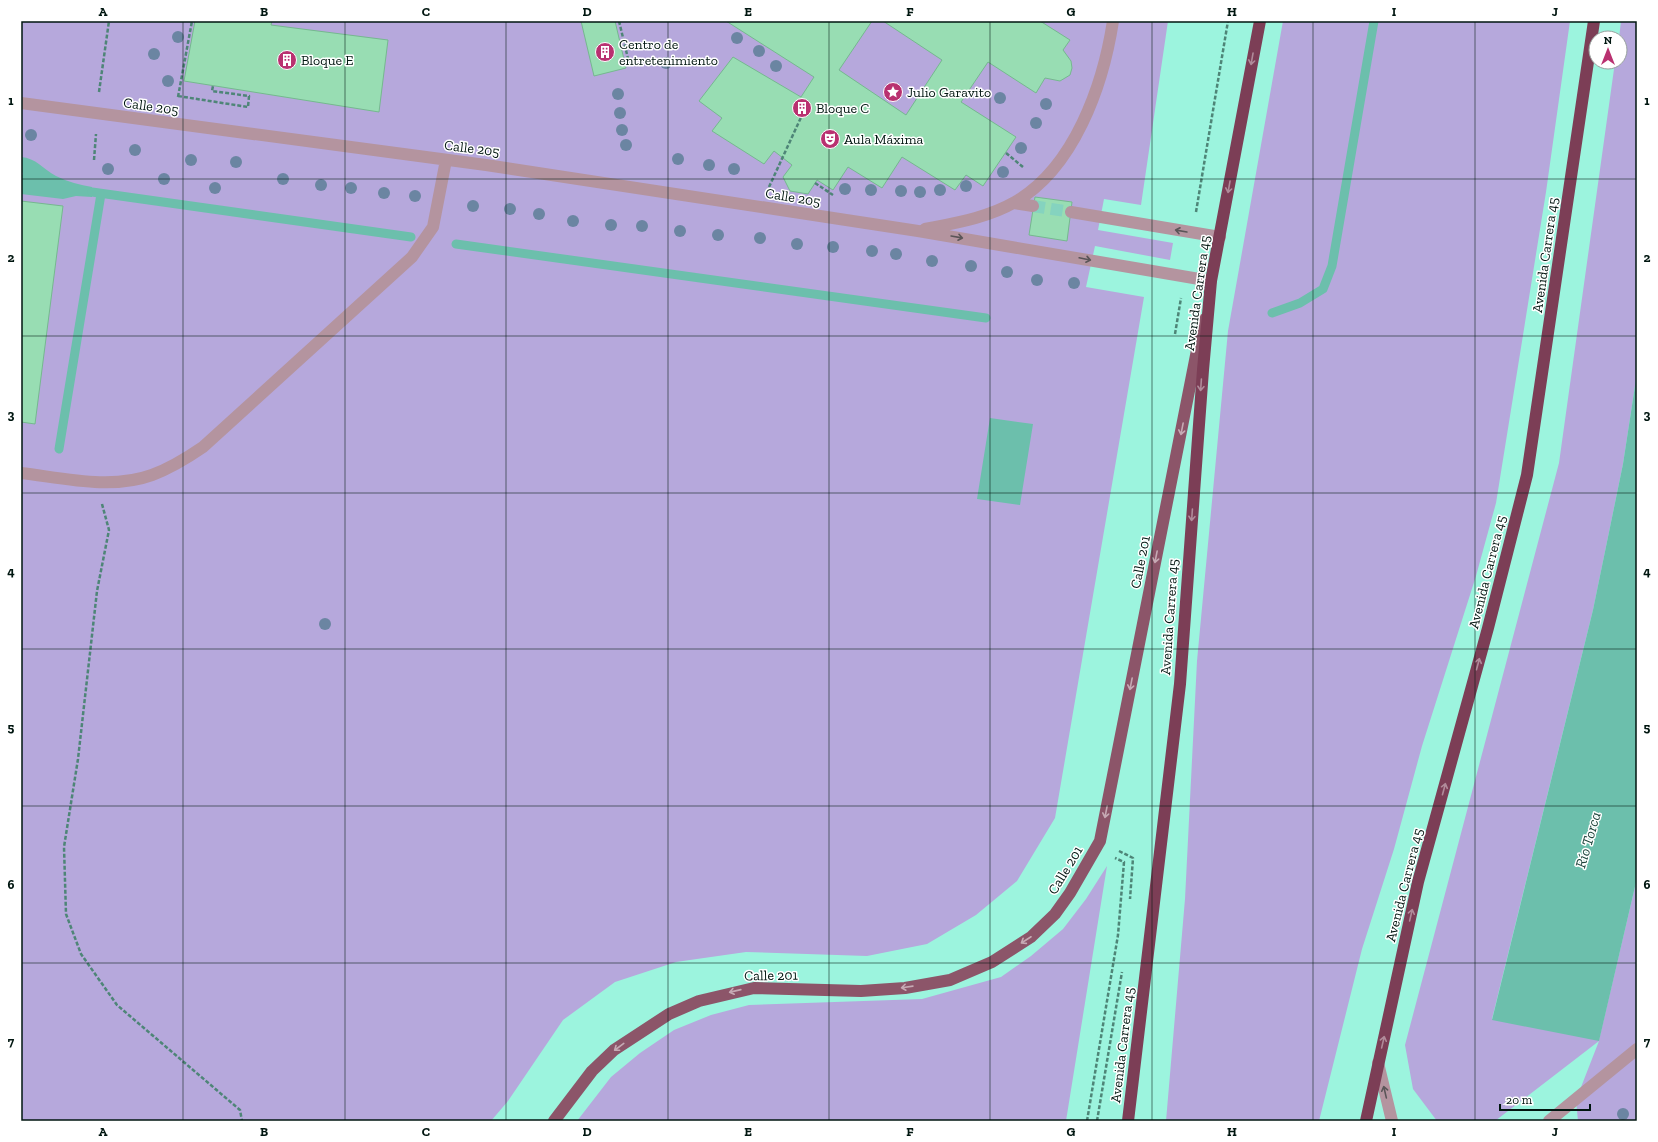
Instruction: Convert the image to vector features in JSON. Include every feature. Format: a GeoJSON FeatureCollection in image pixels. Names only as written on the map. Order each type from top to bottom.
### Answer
{"type":"FeatureCollection","features":[{"type":"Feature","properties":{"kind":"highway","name":"Avenida Carrera 45"},"geometry":{"type":"LineString","coordinates":[[1128,1121],[1180,684],[1202,370],[1211,281],[1260,21]]}},
{"type":"Feature","properties":{"kind":"highway","name":"Avenida Carrera 45"},"geometry":{"type":"LineString","coordinates":[[1366,1121],[1418,882],[1490,621],[1527,475],[1594,21]]}},
{"type":"Feature","properties":{"kind":"highway"},"geometry":{"type":"LineString","coordinates":[[1360,1121],[1372,1090]]}},
{"type":"Feature","properties":{"kind":"highway"},"geometry":{"type":"LineString","coordinates":[[1131,1099],[1133,1121]]}},
{"type":"Feature","properties":{"kind":"main road","name":"Calle 201"},"geometry":{"type":"LineString","coordinates":[[554,1121],[592,1071],[614,1050],[669,1014],[699,1001],[754,988],[861,991],[905,988],[950,980],[992,962],[1031,937],[1055,914],[1070,893],[1098,845],[1211,281]]}},
{"type":"Feature","properties":{"kind":"lane"},"geometry":{"type":"LineString","coordinates":[[918,231],[980,217],[1014,203],[1031,191],[1052,172],[1076,137],[1098,83],[1113,21]]}},
{"type":"Feature","properties":{"kind":"lane","name":"Calle 205"},"geometry":{"type":"LineString","coordinates":[[21,103],[446,160],[918,231],[1211,281]]}},
{"type":"Feature","properties":{"kind":"lane"},"geometry":{"type":"LineString","coordinates":[[21,474],[96,482],[125,480],[151,475],[179,463],[203,447],[412,257],[433,227],[446,160]]}},
{"type":"Feature","properties":{"kind":"lane"},"geometry":{"type":"LineString","coordinates":[[1014,203],[1033,206]]}},
{"type":"Feature","properties":{"kind":"lane"},"geometry":{"type":"LineString","coordinates":[[1071,212],[1220,237]]}},
{"type":"Feature","properties":{"kind":"lane"},"geometry":{"type":"LineString","coordinates":[[1549,1121],[1637,1049]]}},
{"type":"Feature","properties":{"kind":"lane"},"geometry":{"type":"LineString","coordinates":[[1378,1063],[1392,1121]]}},
{"type":"Feature","properties":{"kind":"path"},"geometry":{"type":"LineString","coordinates":[[99,96],[109,21]]}},
{"type":"Feature","properties":{"kind":"path"},"geometry":{"type":"LineString","coordinates":[[177,103],[192,21]]}},
{"type":"Feature","properties":{"kind":"path"},"geometry":{"type":"LineString","coordinates":[[619,21],[630,67]]}},
{"type":"Feature","properties":{"kind":"path"},"geometry":{"type":"LineString","coordinates":[[1192,233],[1228,21]]}},
{"type":"Feature","properties":{"kind":"path"},"geometry":{"type":"LineString","coordinates":[[618,37],[622,36]]}},
{"type":"Feature","properties":{"kind":"path"},"geometry":{"type":"LineString","coordinates":[[178,96],[248,107],[249,96],[212,91],[213,86]]}},
{"type":"Feature","properties":{"kind":"path"},"geometry":{"type":"LineString","coordinates":[[766,192],[809,100]]}},
{"type":"Feature","properties":{"kind":"path"},"geometry":{"type":"LineString","coordinates":[[1006,153],[1023,166]]}},
{"type":"Feature","properties":{"kind":"path"},"geometry":{"type":"LineString","coordinates":[[1175,334],[1185,277]]}},
{"type":"Feature","properties":{"kind":"path"},"geometry":{"type":"LineString","coordinates":[[96,482],[109,530],[97,591],[78,759],[64,847],[66,914],[81,954],[117,1005],[240,1110],[242,1121]]}},
{"type":"Feature","properties":{"kind":"path"},"geometry":{"type":"LineString","coordinates":[[1098,845],[1133,858],[1130,904]]}},
{"type":"Feature","properties":{"kind":"path"},"geometry":{"type":"LineString","coordinates":[[1087,1121],[1118,934],[1124,862],[1098,845]]}},
{"type":"Feature","properties":{"kind":"path"},"geometry":{"type":"LineString","coordinates":[[1097,1121],[1123,965]]}},
{"type":"Feature","properties":{"kind":"shaded area"},"geometry":{"type":"Polygon","coordinates":[[[21,21],[1168,21],[1141,205],[1104,199],[1098,230],[1173,243],[1170,260],[1095,246],[1086,287],[1144,297],[1055,818],[1017,881],[976,915],[927,944],[867,956],[746,952],[676,962],[615,982],[563,1020],[508,1101],[491,1121],[21,1121],[21,21]]]}},
{"type":"Feature","properties":{"kind":"shaded area"},"geometry":{"type":"Polygon","coordinates":[[[1283,21],[1570,21],[1546,192],[1496,503],[1476,576],[1422,746],[1394,849],[1362,949],[1319,1121],[1166,1121],[1185,899],[1197,661],[1228,331],[1283,21]]]}},
{"type":"Feature","properties":{"kind":"shaded area"},"geometry":{"type":"Polygon","coordinates":[[[1621,21],[1637,21],[1637,373],[1623,464],[1593,610],[1492,1019],[1599,1040],[1637,878],[1637,1121],[1578,1121],[1576,1100],[1599,1041],[1495,1121],[1437,1121],[1413,1089],[1405,1045],[1559,463],[1614,70],[1628,70],[1628,30],[1620,30],[1621,21]]]}},
{"type":"Feature","properties":{"kind":"shaded area"},"geometry":{"type":"Polygon","coordinates":[[[1107,866],[1066,1121],[577,1121],[611,1077],[640,1053],[674,1030],[711,1015],[749,1005],[922,999],[1001,977],[1031,956],[1063,929],[1086,899],[1107,866]]]}},
{"type":"Feature","properties":{"kind":"water"},"geometry":{"type":"Polygon","coordinates":[[[21,157],[31,159],[60,178],[92,187],[92,197],[76,196],[63,199],[21,194],[21,176],[23,174],[21,170],[21,157]]]}},
{"type":"Feature","properties":{"kind":"water","name":"Río Torca"},"geometry":{"type":"Polygon","coordinates":[[[1637,373],[1637,878],[1599,1041],[1492,1020],[1593,610],[1623,464],[1637,373]]]}},
{"type":"Feature","properties":{"kind":"water"},"geometry":{"type":"Polygon","coordinates":[[[990,418],[1033,424],[1020,505],[977,499],[990,418]]]}},
{"type":"Feature","properties":{"kind":"building","name":"Bloque E"},"geometry":{"type":"Polygon","coordinates":[[[195,21],[272,21],[271,25],[388,40],[379,112],[184,81],[195,21]]]}},
{"type":"Feature","properties":{"kind":"building","name":"Centro de entretenimiento"},"geometry":{"type":"Polygon","coordinates":[[[581,21],[615,21],[626,68],[594,76],[581,21]]]}},
{"type":"Feature","properties":{"kind":"building","name":"Bloque C"},"geometry":{"type":"Polygon","coordinates":[[[726,21],[872,21],[839,70],[906,115],[942,60],[883,21],[1040,21],[1070,40],[1063,50],[1071,61],[1072,68],[1070,75],[1060,81],[1045,78],[1036,93],[988,62],[961,102],[1016,137],[983,186],[966,175],[955,190],[902,157],[882,188],[848,167],[833,190],[817,180],[808,194],[790,191],[783,177],[792,165],[774,151],[764,164],[712,131],[722,118],[699,101],[733,57],[801,97],[814,77],[726,21]]]}},
{"type":"Feature","properties":{"kind":"building"},"geometry":{"type":"Polygon","coordinates":[[[1035,197],[1072,202],[1067,241],[1029,235],[1035,197]]]}},
{"type":"Feature","properties":{"kind":"building"},"geometry":{"type":"Polygon","coordinates":[[[21,201],[63,206],[35,424],[21,422],[21,201]]]}},
{"type":"Feature","properties":{"kind":"waterway"},"geometry":{"type":"LineString","coordinates":[[1272,313],[1300,303],[1323,289],[1332,266],[1374,21]]}},
{"type":"Feature","properties":{"kind":"waterway"},"geometry":{"type":"LineString","coordinates":[[92,192],[411,237]]}},
{"type":"Feature","properties":{"kind":"waterway"},"geometry":{"type":"LineString","coordinates":[[59,449],[101,194]]}},
{"type":"Feature","properties":{"kind":"waterway"},"geometry":{"type":"LineString","coordinates":[[456,244],[986,318]]}},
{"type":"Feature","properties":{"kind":"tunnel"},"geometry":{"type":"LineString","coordinates":[[1033,206],[1071,212]]}},
{"type":"Feature","properties":{"kind":"place","name":"Centro de entretenimiento"},"geometry":{"type":"Point","coordinates":[605,52]}},
{"type":"Feature","properties":{"kind":"place","name":"Bloque E"},"geometry":{"type":"Point","coordinates":[287,60]}},
{"type":"Feature","properties":{"kind":"place","name":"Julio Garavito"},"geometry":{"type":"Point","coordinates":[893,92]}},
{"type":"Feature","properties":{"kind":"place","name":"Bloque C"},"geometry":{"type":"Point","coordinates":[802,108]}},
{"type":"Feature","properties":{"kind":"place","name":"Aula Máxima"},"geometry":{"type":"Point","coordinates":[830,139]}}]}
